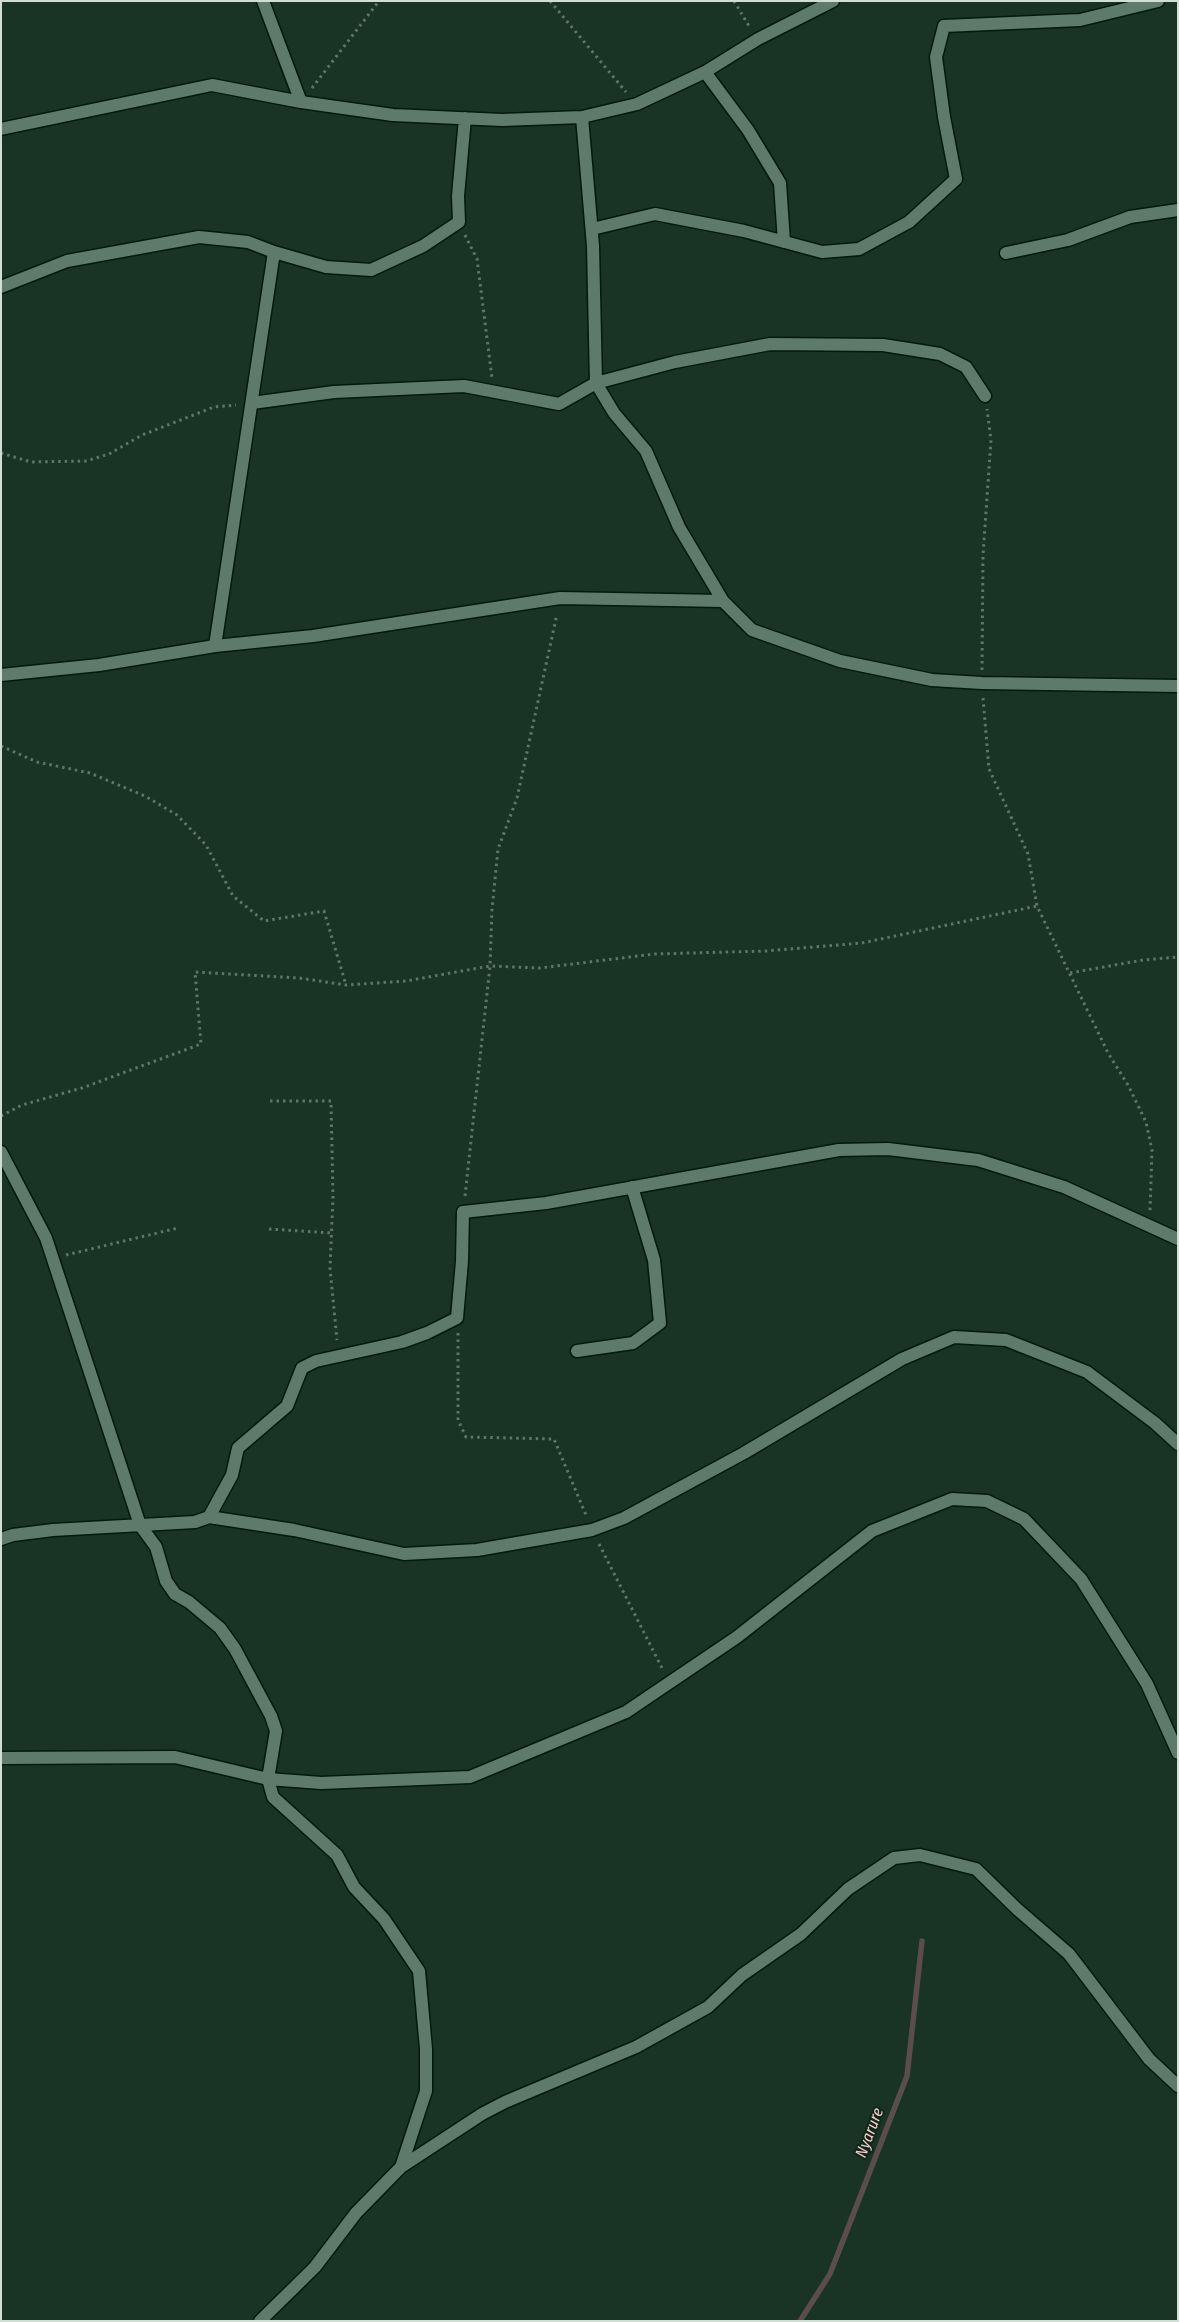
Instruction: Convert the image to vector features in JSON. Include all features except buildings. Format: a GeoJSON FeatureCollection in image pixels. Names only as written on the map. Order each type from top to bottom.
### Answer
{"type":"FeatureCollection","features":[{"type":"Feature","properties":{"kind":"street"},"geometry":{"type":"LineString","coordinates":[[263,1],[301,102]]}},
{"type":"Feature","properties":{"kind":"street"},"geometry":{"type":"LineString","coordinates":[[1,129],[212,85],[301,102],[393,115],[502,120],[582,117],[636,104],[705,72],[758,39],[833,1]]}},
{"type":"Feature","properties":{"kind":"street"},"geometry":{"type":"LineString","coordinates":[[592,229],[655,214],[744,231],[822,252],[859,249],[909,222],[956,179],[944,117],[936,57],[944,26],[1080,20],[1158,1]]}},
{"type":"Feature","properties":{"kind":"street"},"geometry":{"type":"LineString","coordinates":[[705,72],[748,130],[780,183],[784,242]]}},
{"type":"Feature","properties":{"kind":"street"},"geometry":{"type":"LineString","coordinates":[[582,117],[592,229],[596,382],[614,413],[646,450],[680,527],[723,601],[752,630],[840,661],[932,680],[982,683],[1178,686]]}},
{"type":"Feature","properties":{"kind":"street"},"geometry":{"type":"LineString","coordinates":[[1,287],[67,261],[199,238],[248,242],[274,252],[326,267],[371,270],[423,246],[459,222],[458,196],[465,118]]}},
{"type":"Feature","properties":{"kind":"street"},"geometry":{"type":"LineString","coordinates":[[1006,253],[1068,240],[1130,216],[1178,210]]}},
{"type":"Feature","properties":{"kind":"street"},"geometry":{"type":"LineString","coordinates":[[215,646],[274,252]]}},
{"type":"Feature","properties":{"kind":"street"},"geometry":{"type":"LineString","coordinates":[[252,403],[334,392],[464,386],[558,404],[596,382],[675,362],[770,344],[883,345],[940,354],[966,367],[985,396]]}},
{"type":"Feature","properties":{"kind":"street"},"geometry":{"type":"LineString","coordinates":[[1,675],[99,665],[215,646],[313,636],[560,598],[723,601]]}},
{"type":"Feature","properties":{"kind":"street"},"geometry":{"type":"LineString","coordinates":[[209,1517],[232,1475],[238,1448],[287,1406],[302,1368],[316,1361],[402,1342],[427,1333],[457,1318],[462,1261],[463,1212],[546,1203],[839,1150],[888,1149],[978,1160],[1064,1187],[1149,1227],[1178,1238]]}},
{"type":"Feature","properties":{"kind":"street"},"geometry":{"type":"LineString","coordinates":[[1,1152],[46,1238],[140,1525],[156,1547],[166,1581],[175,1594],[189,1602],[220,1628],[235,1649],[271,1716],[276,1731],[268,1779],[273,1797],[337,1856],[354,1887],[384,1919],[419,1971],[426,2049],[426,2091],[401,2167]]}},
{"type":"Feature","properties":{"kind":"street"},"geometry":{"type":"LineString","coordinates":[[577,1352],[633,1343],[660,1323],[654,1260],[632,1186]]}},
{"type":"Feature","properties":{"kind":"street"},"geometry":{"type":"LineString","coordinates":[[1,1539],[13,1535],[53,1530],[195,1522],[209,1517],[294,1530],[404,1554],[477,1550],[592,1530],[624,1518],[736,1458],[902,1359],[954,1337],[1006,1340],[1087,1372],[1155,1423],[1178,1444]]}},
{"type":"Feature","properties":{"kind":"street"},"geometry":{"type":"LineString","coordinates":[[1,1758],[175,1756],[268,1779],[321,1784],[470,1777],[626,1712],[738,1637],[872,1531],[952,1500],[987,1501],[1024,1519],[1081,1580],[1147,1684],[1178,1753]]}},
{"type":"Feature","properties":{"kind":"street"},"geometry":{"type":"LineString","coordinates":[[260,2321],[315,2267],[356,2212],[401,2167],[482,2114],[505,2102],[636,2047],[708,2007],[742,1975],[801,1934],[848,1889],[894,1858],[920,1855],[976,1869],[1017,1909],[1069,1954],[1149,2059],[1178,2086]]}},
{"type":"Feature","properties":{"kind":"path"},"geometry":{"type":"LineString","coordinates":[[301,102],[379,1]]}},
{"type":"Feature","properties":{"kind":"path"},"geometry":{"type":"LineString","coordinates":[[550,1],[636,104]]}},
{"type":"Feature","properties":{"kind":"path"},"geometry":{"type":"LineString","coordinates":[[734,1],[758,39]]}},
{"type":"Feature","properties":{"kind":"path"},"geometry":{"type":"LineString","coordinates":[[459,222],[477,258],[495,393]]}},
{"type":"Feature","properties":{"kind":"path"},"geometry":{"type":"LineString","coordinates":[[985,396],[991,440],[982,555],[982,683],[989,769],[1028,854],[1038,906],[1108,1053],[1128,1085],[1146,1122],[1152,1150],[1149,1227]]}},
{"type":"Feature","properties":{"kind":"path"},"geometry":{"type":"LineString","coordinates":[[1,453],[31,462],[86,461],[109,454],[142,435],[214,407],[252,403]]}},
{"type":"Feature","properties":{"kind":"path"},"geometry":{"type":"LineString","coordinates":[[463,1212],[490,966],[492,909],[498,849],[517,798],[560,598]]}},
{"type":"Feature","properties":{"kind":"path"},"geometry":{"type":"LineString","coordinates":[[1,746],[37,762],[90,773],[145,796],[177,815],[206,845],[233,896],[264,921],[324,910],[346,985]]}},
{"type":"Feature","properties":{"kind":"path"},"geometry":{"type":"LineString","coordinates":[[1,1116],[22,1105],[82,1088],[201,1044],[195,972],[299,978],[346,985],[406,981],[490,966],[540,968],[654,954],[766,951],[862,943],[1038,906]]}},
{"type":"Feature","properties":{"kind":"path"},"geometry":{"type":"LineString","coordinates":[[1070,973],[1143,960],[1178,957]]}},
{"type":"Feature","properties":{"kind":"path"},"geometry":{"type":"LineString","coordinates":[[270,1101],[331,1101],[332,1233],[330,1268],[339,1356]]}},
{"type":"Feature","properties":{"kind":"path"},"geometry":{"type":"LineString","coordinates":[[53,1258],[178,1228]]}},
{"type":"Feature","properties":{"kind":"path"},"geometry":{"type":"LineString","coordinates":[[270,1229],[332,1233]]}},
{"type":"Feature","properties":{"kind":"path"},"geometry":{"type":"LineString","coordinates":[[457,1318],[458,1420],[466,1437],[554,1439],[592,1530],[670,1683]]}},
{"type":"Feature","properties":{"kind":"waterway","name":"Nyarure"},"geometry":{"type":"LineString","coordinates":[[800,2321],[830,2274],[907,2076],[922,1941]]}}]}
